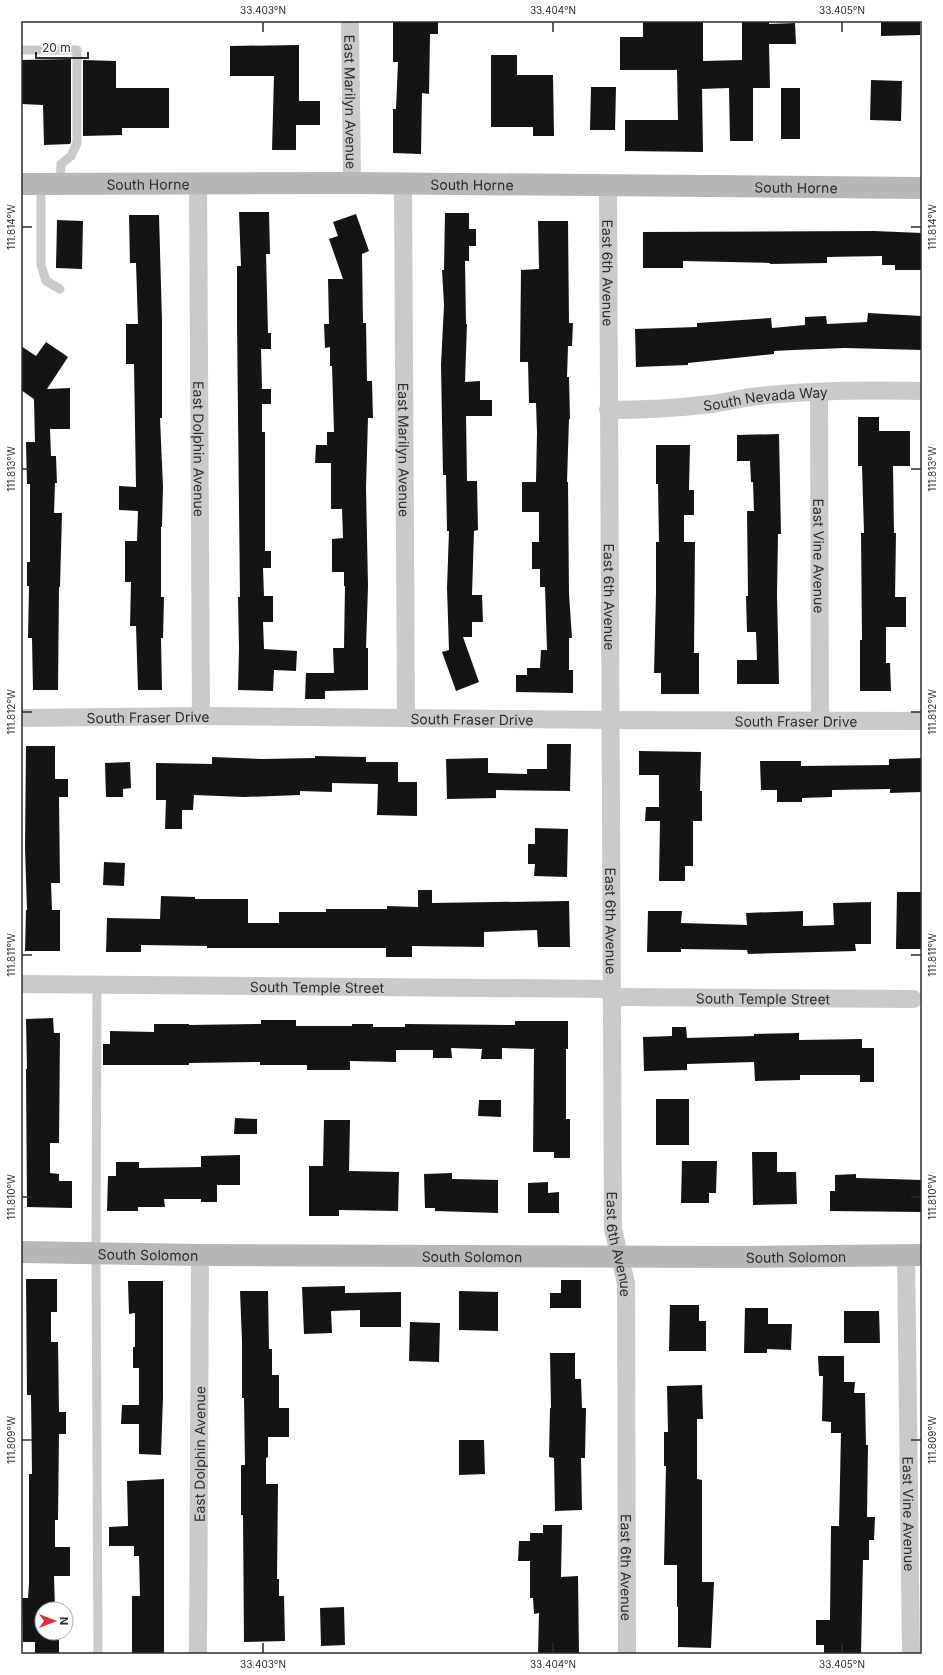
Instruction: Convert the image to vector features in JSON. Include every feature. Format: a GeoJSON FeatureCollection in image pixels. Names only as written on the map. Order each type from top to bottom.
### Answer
{"type":"FeatureCollection","features":[{"type":"Feature","properties":{"kind":"street","name":"East Marilyn Avenue"},"geometry":{"type":"LineString","coordinates":[[350,21],[352,183]]}},
{"type":"Feature","properties":{"kind":"street","name":"East Dolphin Avenue"},"geometry":{"type":"LineString","coordinates":[[198,183],[201,716]]}},
{"type":"Feature","properties":{"kind":"street","name":"South Horne"},"geometry":{"type":"LineString","coordinates":[[41,184],[352,183],[922,188]]}},
{"type":"Feature","properties":{"kind":"street","name":"East Marilyn Avenue"},"geometry":{"type":"LineString","coordinates":[[403,184],[406,717]]}},
{"type":"Feature","properties":{"kind":"street","name":"East 6th Avenue"},"geometry":{"type":"LineString","coordinates":[[608,186],[613,1229],[626,1283],[628,1654]]}},
{"type":"Feature","properties":{"kind":"street","name":"South Nevada Way"},"geometry":{"type":"LineString","coordinates":[[608,410],[646,410],[712,404],[751,397],[819,392],[872,390],[922,391]]}},
{"type":"Feature","properties":{"kind":"street","name":"East Vine Avenue"},"geometry":{"type":"LineString","coordinates":[[819,392],[820,720]]}},
{"type":"Feature","properties":{"kind":"street","name":"South Fraser Drive"},"geometry":{"type":"LineString","coordinates":[[21,718],[201,716],[922,721]]}},
{"type":"Feature","properties":{"kind":"street","name":"South Temple Street"},"geometry":{"type":"LineString","coordinates":[[21,984],[913,999]]}},
{"type":"Feature","properties":{"kind":"street","name":"South Solomon"},"geometry":{"type":"LineString","coordinates":[[21,1252],[96,1252],[200,1255],[740,1257],[914,1255]]}},
{"type":"Feature","properties":{"kind":"street","name":"East Dolphin Avenue"},"geometry":{"type":"LineString","coordinates":[[198,1654],[200,1255]]}},
{"type":"Feature","properties":{"kind":"street","name":"East Vine Avenue"},"geometry":{"type":"LineString","coordinates":[[911,1654],[916,1524],[914,1255]]}},
{"type":"Feature","properties":{"kind":"lane"},"geometry":{"type":"LineString","coordinates":[[21,50],[76,50],[77,143],[71,156],[41,184],[41,265],[46,281],[60,289]]}},
{"type":"Feature","properties":{"kind":"lane"},"geometry":{"type":"LineString","coordinates":[[97,985],[96,1252],[98,1654]]}},
{"type":"Feature","properties":{"kind":"building"},"geometry":{"type":"Polygon","coordinates":[[[393,21],[438,21],[438,34],[430,34],[429,94],[422,93],[421,154],[393,153],[393,109],[396,109],[398,62],[393,62],[393,21]]]}},
{"type":"Feature","properties":{"kind":"building"},"geometry":{"type":"Polygon","coordinates":[[[643,21],[703,21],[703,61],[742,60],[742,21],[769,21],[769,24],[795,23],[796,44],[769,44],[770,88],[753,88],[753,141],[730,141],[729,88],[702,89],[703,152],[625,151],[625,120],[678,120],[677,70],[620,70],[620,37],[643,37],[643,21]]]}},
{"type":"Feature","properties":{"kind":"building"},"geometry":{"type":"Polygon","coordinates":[[[881,21],[920,21],[920,35],[881,36],[881,21]]]}},
{"type":"Feature","properties":{"kind":"building"},"geometry":{"type":"Polygon","coordinates":[[[299,45],[299,101],[320,101],[320,125],[296,125],[296,150],[272,150],[274,76],[230,76],[230,46],[299,45]]]}},
{"type":"Feature","properties":{"kind":"building"},"geometry":{"type":"Polygon","coordinates":[[[491,55],[517,55],[517,75],[553,75],[554,136],[533,136],[533,127],[491,127],[491,55]]]}},
{"type":"Feature","properties":{"kind":"building"},"geometry":{"type":"Polygon","coordinates":[[[71,59],[71,142],[70,144],[44,145],[43,105],[21,104],[21,60],[71,59]]]}},
{"type":"Feature","properties":{"kind":"building"},"geometry":{"type":"Polygon","coordinates":[[[83,60],[116,61],[116,88],[169,88],[169,128],[122,128],[122,135],[83,136],[83,60]]]}},
{"type":"Feature","properties":{"kind":"building"},"geometry":{"type":"Polygon","coordinates":[[[871,80],[902,81],[901,121],[870,120],[871,80]]]}},
{"type":"Feature","properties":{"kind":"building"},"geometry":{"type":"Polygon","coordinates":[[[591,87],[616,87],[615,130],[590,130],[591,87]]]}},
{"type":"Feature","properties":{"kind":"building"},"geometry":{"type":"Polygon","coordinates":[[[781,88],[800,88],[800,139],[781,139],[781,88]]]}},
{"type":"Feature","properties":{"kind":"building"},"geometry":{"type":"Polygon","coordinates":[[[239,212],[269,212],[270,254],[266,254],[268,333],[271,333],[271,349],[261,349],[262,389],[271,389],[271,404],[262,404],[262,432],[265,432],[265,551],[271,551],[271,568],[263,568],[264,596],[273,596],[273,622],[263,622],[264,649],[297,651],[296,671],[274,670],[273,691],[238,690],[238,597],[240,597],[237,266],[241,266],[239,212]]]}},
{"type":"Feature","properties":{"kind":"building"},"geometry":{"type":"Polygon","coordinates":[[[445,213],[469,213],[469,229],[476,229],[476,246],[469,246],[469,261],[465,261],[467,324],[465,382],[480,381],[480,400],[492,400],[492,416],[466,416],[467,481],[477,481],[478,530],[474,531],[472,595],[482,595],[483,622],[472,622],[472,637],[463,637],[479,682],[456,691],[442,652],[449,650],[447,588],[449,531],[447,531],[446,475],[443,475],[441,365],[444,305],[442,270],[444,270],[445,213]]]}},
{"type":"Feature","properties":{"kind":"building"},"geometry":{"type":"Polygon","coordinates":[[[356,214],[369,251],[362,254],[363,323],[366,323],[367,381],[372,381],[373,418],[368,418],[366,488],[368,586],[366,648],[368,648],[368,690],[325,691],[325,699],[305,699],[306,673],[334,673],[333,648],[344,648],[344,572],[332,572],[332,539],[343,538],[342,509],[331,509],[331,463],[315,463],[316,445],[327,445],[327,432],[334,432],[332,366],[330,366],[330,347],[325,348],[324,324],[329,324],[328,279],[343,279],[329,239],[338,236],[333,222],[356,214]]]}},
{"type":"Feature","properties":{"kind":"building"},"geometry":{"type":"Polygon","coordinates":[[[129,215],[159,215],[162,321],[162,418],[160,418],[163,487],[161,527],[161,597],[164,597],[163,638],[161,638],[162,690],[138,690],[136,626],[130,626],[131,582],[125,582],[125,541],[137,541],[138,511],[119,510],[119,486],[136,487],[134,364],[126,364],[126,324],[138,324],[136,263],[130,263],[129,215]]]}},
{"type":"Feature","properties":{"kind":"building"},"geometry":{"type":"Polygon","coordinates":[[[57,220],[83,221],[82,269],[56,268],[57,220]]]}},
{"type":"Feature","properties":{"kind":"building"},"geometry":{"type":"Polygon","coordinates":[[[538,221],[568,221],[569,323],[573,323],[572,346],[568,346],[567,377],[569,377],[570,419],[567,482],[569,594],[572,638],[569,638],[569,670],[573,670],[573,693],[516,692],[516,675],[527,675],[527,668],[540,668],[541,650],[547,650],[545,587],[540,587],[540,569],[532,569],[532,542],[539,542],[539,512],[522,512],[522,482],[536,482],[537,433],[536,403],[529,403],[528,362],[520,362],[521,270],[539,269],[538,221]]]}},
{"type":"Feature","properties":{"kind":"building"},"geometry":{"type":"Polygon","coordinates":[[[874,231],[922,233],[922,270],[895,270],[895,265],[882,265],[882,256],[827,257],[827,263],[770,264],[683,261],[683,268],[643,268],[643,232],[874,231]]]}},
{"type":"Feature","properties":{"kind":"building"},"geometry":{"type":"Polygon","coordinates":[[[868,313],[922,316],[922,350],[845,348],[774,351],[774,354],[688,363],[688,365],[636,367],[635,329],[697,327],[697,323],[771,318],[772,328],[805,325],[805,317],[826,316],[827,324],[867,322],[868,313]]]}},
{"type":"Feature","properties":{"kind":"building"},"geometry":{"type":"Polygon","coordinates":[[[46,342],[68,357],[47,389],[70,388],[70,429],[50,429],[51,456],[56,456],[57,483],[55,483],[54,513],[62,513],[59,587],[58,690],[33,690],[32,638],[28,638],[29,586],[27,586],[27,562],[30,562],[30,484],[27,484],[26,442],[35,442],[34,399],[21,390],[21,346],[36,356],[46,342]]]}},
{"type":"Feature","properties":{"kind":"building"},"geometry":{"type":"Polygon","coordinates":[[[858,417],[879,417],[879,431],[910,431],[910,466],[893,466],[894,533],[896,533],[895,597],[906,597],[906,627],[886,627],[886,663],[890,663],[891,691],[860,691],[860,640],[862,640],[861,533],[864,533],[862,466],[858,466],[858,417]]]}},
{"type":"Feature","properties":{"kind":"building"},"geometry":{"type":"Polygon","coordinates":[[[779,434],[781,534],[778,534],[777,595],[779,684],[737,684],[737,660],[757,660],[756,632],[747,632],[746,596],[748,596],[747,511],[754,511],[753,482],[751,482],[750,461],[737,461],[737,435],[779,434]]]}},
{"type":"Feature","properties":{"kind":"building"},"geometry":{"type":"Polygon","coordinates":[[[656,445],[690,445],[689,490],[694,490],[694,515],[684,515],[684,542],[695,542],[694,653],[699,653],[699,694],[661,694],[661,673],[654,673],[656,542],[659,542],[658,484],[656,484],[656,445]]]}},
{"type":"Feature","properties":{"kind":"building"},"geometry":{"type":"Polygon","coordinates":[[[547,744],[571,744],[570,791],[496,790],[496,798],[447,799],[446,759],[488,758],[488,773],[527,774],[527,769],[547,769],[547,744]]]}},
{"type":"Feature","properties":{"kind":"building"},"geometry":{"type":"Polygon","coordinates":[[[26,746],[55,746],[55,779],[68,779],[68,797],[59,797],[60,883],[51,883],[52,910],[60,910],[60,951],[25,951],[27,910],[25,848],[26,746]]]}},
{"type":"Feature","properties":{"kind":"building"},"geometry":{"type":"Polygon","coordinates":[[[639,751],[701,752],[700,791],[702,791],[702,821],[693,821],[693,866],[685,866],[685,881],[659,881],[660,821],[645,821],[646,807],[659,807],[659,775],[639,775],[639,751]]]}},
{"type":"Feature","properties":{"kind":"building"},"geometry":{"type":"Polygon","coordinates":[[[315,756],[366,757],[366,762],[398,762],[398,782],[417,782],[417,816],[377,815],[378,784],[332,783],[332,792],[300,791],[300,795],[244,797],[194,795],[193,810],[182,810],[182,829],[165,829],[166,800],[156,800],[156,763],[212,764],[212,757],[262,759],[315,758],[315,756]]]}},
{"type":"Feature","properties":{"kind":"building"},"geometry":{"type":"Polygon","coordinates":[[[922,758],[922,792],[890,793],[890,789],[832,790],[832,797],[802,798],[802,802],[777,802],[777,790],[761,790],[760,761],[801,761],[801,766],[889,765],[889,759],[922,758]]]}},
{"type":"Feature","properties":{"kind":"building"},"geometry":{"type":"Polygon","coordinates":[[[130,762],[131,788],[123,789],[123,797],[106,797],[105,763],[130,762]]]}},
{"type":"Feature","properties":{"kind":"building"},"geometry":{"type":"Polygon","coordinates":[[[535,828],[568,829],[567,877],[534,876],[535,864],[528,864],[528,844],[535,844],[535,828]]]}},
{"type":"Feature","properties":{"kind":"building"},"geometry":{"type":"Polygon","coordinates":[[[104,862],[125,863],[124,886],[103,885],[104,862]]]}},
{"type":"Feature","properties":{"kind":"building"},"geometry":{"type":"Polygon","coordinates":[[[418,890],[432,890],[432,903],[569,901],[570,947],[538,947],[537,930],[484,932],[484,947],[412,946],[412,957],[386,957],[386,948],[207,948],[207,946],[141,945],[141,952],[106,952],[107,918],[160,919],[161,896],[195,897],[195,899],[248,899],[248,923],[279,923],[279,912],[326,912],[326,909],[387,909],[387,906],[418,907],[418,890]]]}},
{"type":"Feature","properties":{"kind":"building"},"geometry":{"type":"Polygon","coordinates":[[[897,892],[922,892],[922,949],[896,949],[897,892]]]}},
{"type":"Feature","properties":{"kind":"building"},"geometry":{"type":"Polygon","coordinates":[[[871,902],[871,944],[855,944],[856,951],[748,954],[747,950],[681,949],[681,952],[647,952],[648,911],[682,911],[681,923],[747,925],[746,913],[803,911],[803,926],[834,925],[833,903],[871,902]]]}},
{"type":"Feature","properties":{"kind":"building"},"geometry":{"type":"Polygon","coordinates":[[[53,1018],[54,1033],[60,1033],[59,1143],[50,1143],[50,1173],[59,1174],[59,1181],[72,1181],[72,1208],[27,1207],[26,1019],[53,1018]]]}},
{"type":"Feature","properties":{"kind":"building"},"geometry":{"type":"Polygon","coordinates":[[[261,1020],[296,1020],[296,1026],[352,1026],[352,1024],[373,1024],[373,1027],[405,1027],[405,1024],[515,1025],[515,1021],[568,1021],[568,1049],[566,1049],[566,1119],[570,1119],[570,1158],[554,1158],[554,1152],[533,1152],[534,1049],[502,1048],[502,1059],[481,1059],[482,1049],[451,1048],[452,1058],[433,1058],[433,1050],[396,1050],[396,1062],[350,1061],[350,1070],[307,1070],[307,1065],[260,1065],[260,1062],[189,1063],[189,1065],[103,1065],[103,1044],[110,1044],[110,1031],[154,1032],[154,1024],[261,1024],[261,1020]]]}},
{"type":"Feature","properties":{"kind":"building"},"geometry":{"type":"Polygon","coordinates":[[[672,1027],[686,1027],[687,1038],[799,1033],[799,1040],[862,1039],[862,1048],[874,1048],[874,1082],[860,1082],[860,1075],[800,1075],[800,1080],[755,1081],[754,1062],[687,1064],[687,1070],[644,1071],[643,1037],[672,1036],[672,1027]]]}},
{"type":"Feature","properties":{"kind":"building"},"geometry":{"type":"Polygon","coordinates":[[[656,1099],[689,1099],[689,1145],[656,1145],[656,1099]]]}},
{"type":"Feature","properties":{"kind":"building"},"geometry":{"type":"Polygon","coordinates":[[[479,1100],[501,1100],[501,1117],[478,1116],[479,1100]]]}},
{"type":"Feature","properties":{"kind":"building"},"geometry":{"type":"Polygon","coordinates":[[[235,1118],[257,1119],[257,1134],[234,1134],[235,1118]]]}},
{"type":"Feature","properties":{"kind":"building"},"geometry":{"type":"Polygon","coordinates":[[[324,1120],[350,1120],[349,1171],[399,1172],[398,1211],[339,1210],[339,1216],[309,1216],[309,1166],[323,1166],[324,1120]]]}},
{"type":"Feature","properties":{"kind":"building"},"geometry":{"type":"Polygon","coordinates":[[[752,1152],[777,1152],[777,1172],[796,1172],[797,1204],[753,1205],[752,1152]]]}},
{"type":"Feature","properties":{"kind":"building"},"geometry":{"type":"Polygon","coordinates":[[[240,1155],[240,1185],[217,1185],[217,1202],[201,1202],[201,1199],[164,1199],[165,1207],[138,1207],[138,1211],[107,1211],[108,1176],[116,1176],[116,1162],[139,1162],[139,1168],[201,1167],[201,1156],[240,1155]]]}},
{"type":"Feature","properties":{"kind":"building"},"geometry":{"type":"Polygon","coordinates":[[[682,1161],[717,1161],[716,1193],[709,1193],[709,1203],[681,1203],[682,1161]]]}},
{"type":"Feature","properties":{"kind":"building"},"geometry":{"type":"Polygon","coordinates":[[[452,1173],[452,1179],[498,1180],[498,1213],[435,1211],[435,1208],[425,1208],[424,1174],[452,1173]]]}},
{"type":"Feature","properties":{"kind":"building"},"geometry":{"type":"Polygon","coordinates":[[[856,1174],[856,1178],[922,1180],[922,1212],[830,1211],[830,1191],[835,1191],[835,1175],[856,1174]]]}},
{"type":"Feature","properties":{"kind":"building"},"geometry":{"type":"Polygon","coordinates":[[[548,1182],[548,1193],[559,1192],[559,1213],[528,1213],[528,1183],[548,1182]]]}},
{"type":"Feature","properties":{"kind":"building"},"geometry":{"type":"Polygon","coordinates":[[[26,1279],[57,1279],[57,1312],[51,1312],[51,1342],[58,1342],[59,1412],[66,1412],[66,1434],[59,1434],[58,1520],[55,1520],[55,1547],[70,1547],[70,1576],[54,1576],[55,1601],[34,1601],[34,1641],[59,1641],[59,1654],[35,1654],[35,1642],[23,1642],[22,1598],[28,1598],[29,1474],[32,1474],[31,1395],[27,1395],[26,1279]]]}},
{"type":"Feature","properties":{"kind":"building"},"geometry":{"type":"Polygon","coordinates":[[[561,1280],[581,1280],[581,1308],[550,1308],[550,1293],[561,1293],[561,1280]]]}},
{"type":"Feature","properties":{"kind":"building"},"geometry":{"type":"Polygon","coordinates":[[[128,1281],[163,1281],[163,1397],[161,1455],[139,1454],[139,1424],[121,1424],[122,1405],[139,1405],[139,1368],[133,1368],[133,1347],[135,1347],[135,1313],[129,1314],[128,1281]]]}},
{"type":"Feature","properties":{"kind":"building"},"geometry":{"type":"Polygon","coordinates":[[[345,1286],[345,1293],[401,1292],[401,1327],[360,1327],[360,1310],[331,1311],[332,1333],[304,1334],[302,1287],[345,1286]]]}},
{"type":"Feature","properties":{"kind":"building"},"geometry":{"type":"Polygon","coordinates":[[[240,1291],[268,1291],[269,1349],[272,1349],[272,1375],[279,1375],[279,1408],[289,1408],[289,1437],[268,1437],[268,1457],[266,1458],[266,1484],[278,1484],[277,1579],[279,1579],[279,1596],[284,1596],[285,1641],[244,1642],[241,1465],[245,1465],[240,1291]]]}},
{"type":"Feature","properties":{"kind":"building"},"geometry":{"type":"Polygon","coordinates":[[[459,1291],[498,1292],[498,1331],[459,1330],[459,1291]]]}},
{"type":"Feature","properties":{"kind":"building"},"geometry":{"type":"Polygon","coordinates":[[[670,1305],[699,1305],[699,1321],[706,1321],[706,1351],[669,1351],[670,1305]]]}},
{"type":"Feature","properties":{"kind":"building"},"geometry":{"type":"Polygon","coordinates":[[[745,1308],[768,1308],[768,1324],[792,1324],[791,1350],[767,1349],[767,1353],[744,1353],[745,1308]]]}},
{"type":"Feature","properties":{"kind":"building"},"geometry":{"type":"Polygon","coordinates":[[[844,1311],[879,1311],[880,1343],[844,1343],[844,1311]]]}},
{"type":"Feature","properties":{"kind":"building"},"geometry":{"type":"Polygon","coordinates":[[[410,1322],[440,1323],[439,1362],[409,1361],[410,1322]]]}},
{"type":"Feature","properties":{"kind":"building"},"geometry":{"type":"Polygon","coordinates":[[[550,1353],[575,1353],[575,1379],[581,1379],[582,1408],[586,1408],[585,1458],[581,1458],[582,1510],[555,1511],[554,1458],[549,1457],[551,1408],[550,1353]]]}},
{"type":"Feature","properties":{"kind":"building"},"geometry":{"type":"Polygon","coordinates":[[[818,1356],[844,1356],[844,1382],[855,1382],[854,1393],[865,1393],[866,1445],[868,1445],[867,1517],[875,1517],[874,1540],[869,1540],[869,1560],[863,1560],[861,1654],[824,1654],[824,1645],[816,1645],[816,1620],[830,1620],[831,1526],[839,1526],[841,1433],[831,1433],[831,1422],[822,1421],[823,1376],[819,1376],[818,1356]]]}},
{"type":"Feature","properties":{"kind":"building"},"geometry":{"type":"Polygon","coordinates":[[[702,1385],[703,1419],[697,1419],[697,1479],[702,1480],[702,1582],[714,1582],[711,1648],[678,1647],[677,1565],[664,1565],[666,1466],[664,1466],[664,1432],[668,1432],[667,1386],[702,1385]]]}},
{"type":"Feature","properties":{"kind":"building"},"geometry":{"type":"Polygon","coordinates":[[[459,1440],[484,1440],[485,1474],[459,1475],[459,1440]]]}},
{"type":"Feature","properties":{"kind":"building"},"geometry":{"type":"Polygon","coordinates":[[[164,1479],[164,1654],[132,1654],[132,1596],[140,1596],[139,1556],[134,1556],[134,1546],[109,1546],[109,1527],[128,1526],[127,1481],[164,1479]]]}},
{"type":"Feature","properties":{"kind":"building"},"geometry":{"type":"Polygon","coordinates":[[[543,1525],[562,1525],[561,1577],[578,1576],[579,1654],[538,1654],[539,1613],[534,1614],[533,1598],[530,1598],[530,1561],[518,1561],[519,1541],[530,1541],[530,1533],[543,1533],[543,1525]]]}},
{"type":"Feature","properties":{"kind":"building"},"geometry":{"type":"Polygon","coordinates":[[[344,1607],[345,1645],[321,1646],[320,1608],[344,1607]]]}}]}
